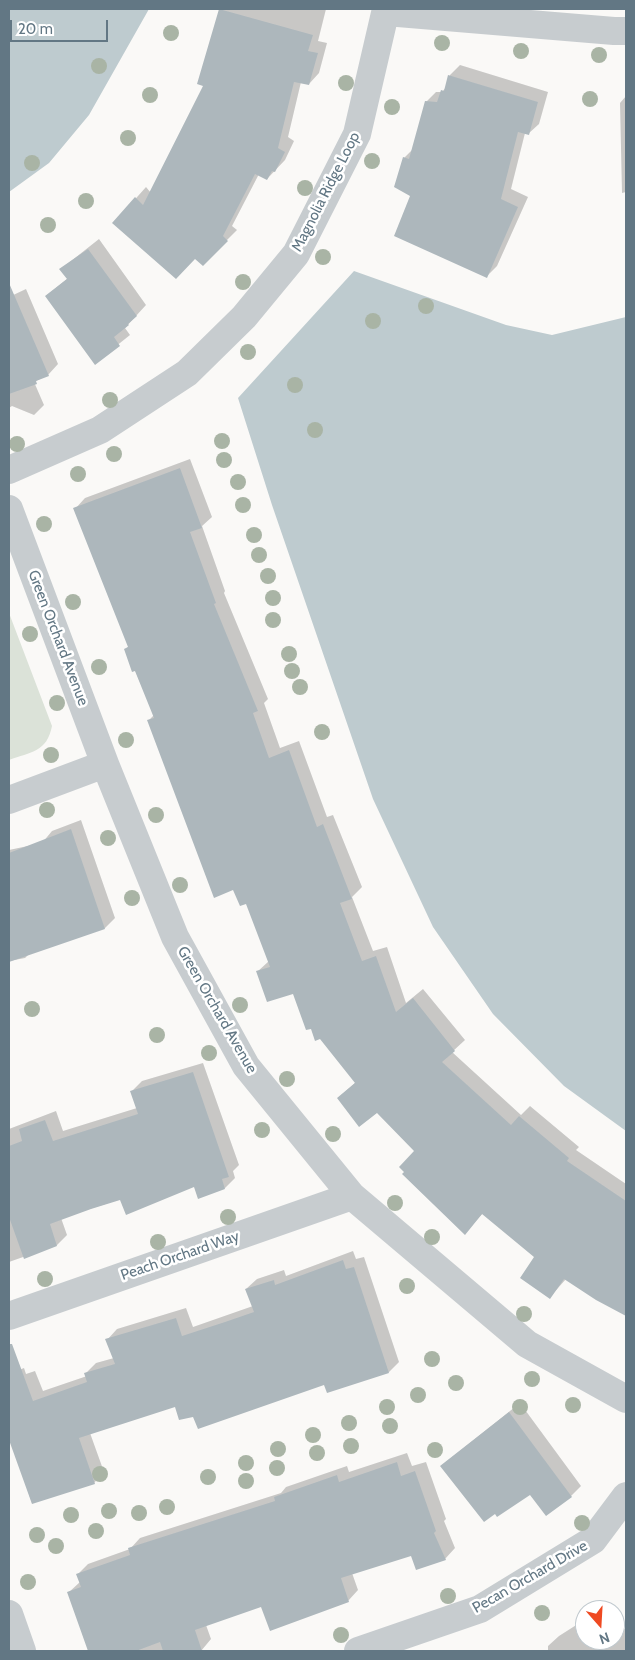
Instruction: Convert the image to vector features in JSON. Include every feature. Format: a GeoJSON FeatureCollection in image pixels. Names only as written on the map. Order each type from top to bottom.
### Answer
{"type":"FeatureCollection","features":[{"type":"Feature","properties":{"kind":"street"},"geometry":{"type":"LineString","coordinates":[[386,10],[626,31]]}},
{"type":"Feature","properties":{"kind":"street","name":"Magnolia Ridge Loop"},"geometry":{"type":"LineString","coordinates":[[9,470],[100,430],[187,373],[256,303],[296,254],[357,134],[386,10]]}},
{"type":"Feature","properties":{"kind":"street","name":"Green Orchard Avenue"},"geometry":{"type":"LineString","coordinates":[[9,509],[105,764],[175,937],[246,1066],[352,1196],[527,1344],[626,1399]]}},
{"type":"Feature","properties":{"kind":"street"},"geometry":{"type":"LineString","coordinates":[[9,800],[105,764]]}},
{"type":"Feature","properties":{"kind":"street","name":"Peach Orchard Way"},"geometry":{"type":"LineString","coordinates":[[9,1316],[352,1196]]}},
{"type":"Feature","properties":{"kind":"street","name":"Pecan Orchard Drive"},"geometry":{"type":"LineString","coordinates":[[358,1651],[480,1608],[593,1540],[626,1496]]}},
{"type":"Feature","properties":{"kind":"street"},"geometry":{"type":"LineString","coordinates":[[9,1614],[22,1651]]}},
{"type":"Feature","properties":{"kind":"shaded area"},"geometry":{"type":"Polygon","coordinates":[[[9,9],[149,9],[89,115],[49,163],[9,192],[9,9]]]}},
{"type":"Feature","properties":{"kind":"shaded area"},"geometry":{"type":"Polygon","coordinates":[[[354,271],[506,325],[552,335],[626,317],[626,1131],[564,1086],[493,1014],[433,927],[373,799],[272,505],[238,398],[354,271]]]}},
{"type":"Feature","properties":{"kind":"shaded area"},"geometry":{"type":"Polygon","coordinates":[[[9,613],[52,726],[50,735],[37,750],[9,760],[9,613]]]}},
{"type":"Feature","properties":{"kind":"building"},"geometry":{"type":"Polygon","coordinates":[[[219,9],[313,35],[308,51],[318,53],[309,85],[294,82],[278,148],[285,152],[275,172],[272,171],[267,180],[255,174],[223,236],[228,241],[203,266],[195,259],[176,279],[112,223],[135,197],[143,205],[203,86],[197,84],[219,9]]]}},
{"type":"Feature","properties":{"kind":"building"},"geometry":{"type":"Polygon","coordinates":[[[448,75],[538,102],[529,135],[518,132],[501,199],[518,207],[487,278],[394,236],[410,196],[394,187],[403,157],[409,159],[425,101],[437,102],[441,90],[444,91],[448,75]]]}},
{"type":"Feature","properties":{"kind":"building"},"geometry":{"type":"Polygon","coordinates":[[[88,249],[137,316],[114,337],[120,346],[95,365],[45,296],[67,279],[59,269],[88,249]]]}},
{"type":"Feature","properties":{"kind":"building"},"geometry":{"type":"Polygon","coordinates":[[[9,283],[49,376],[36,381],[37,384],[9,394],[9,283]]]}},
{"type":"Feature","properties":{"kind":"building"},"geometry":{"type":"Polygon","coordinates":[[[180,468],[202,528],[190,532],[216,603],[214,604],[258,711],[253,713],[269,758],[289,750],[317,827],[323,824],[352,899],[340,903],[362,961],[376,956],[396,1012],[413,998],[455,1051],[442,1062],[511,1125],[519,1116],[569,1158],[567,1161],[626,1201],[626,1316],[596,1300],[564,1279],[550,1299],[520,1278],[534,1257],[482,1214],[465,1235],[402,1174],[404,1172],[399,1167],[414,1151],[377,1113],[359,1127],[337,1098],[355,1083],[320,1039],[315,1041],[311,1029],[306,1030],[293,994],[267,1002],[256,971],[270,967],[246,904],[240,906],[233,890],[214,898],[147,720],[154,718],[135,671],[132,672],[124,649],[128,647],[73,508],[180,468]]]}},
{"type":"Feature","properties":{"kind":"building"},"geometry":{"type":"Polygon","coordinates":[[[71,829],[105,929],[9,962],[9,853],[71,829]]]}},
{"type":"Feature","properties":{"kind":"building"},"geometry":{"type":"Polygon","coordinates":[[[193,1072],[229,1177],[222,1179],[225,1189],[198,1199],[194,1187],[126,1215],[120,1200],[91,1209],[50,1224],[57,1246],[24,1259],[9,1217],[9,1146],[22,1141],[19,1129],[45,1120],[53,1141],[138,1114],[130,1091],[193,1072]]]}},
{"type":"Feature","properties":{"kind":"building"},"geometry":{"type":"Polygon","coordinates":[[[343,1260],[346,1269],[354,1267],[389,1373],[327,1393],[324,1385],[198,1429],[193,1417],[179,1420],[175,1407],[79,1438],[95,1484],[32,1504],[9,1440],[9,1344],[12,1344],[33,1401],[87,1382],[84,1373],[115,1364],[105,1339],[176,1318],[182,1336],[225,1322],[254,1312],[245,1289],[274,1280],[275,1285],[343,1260]]]}},
{"type":"Feature","properties":{"kind":"building"},"geometry":{"type":"Polygon","coordinates":[[[509,1412],[572,1497],[546,1516],[530,1495],[497,1517],[495,1514],[484,1522],[440,1466],[509,1412]]]}},
{"type":"Feature","properties":{"kind":"building"},"geometry":{"type":"Polygon","coordinates":[[[397,1462],[401,1476],[415,1471],[436,1531],[434,1533],[446,1560],[416,1570],[411,1556],[341,1578],[349,1602],[270,1631],[261,1607],[195,1630],[202,1651],[163,1651],[160,1642],[136,1651],[88,1651],[67,1592],[81,1587],[76,1574],[130,1555],[128,1548],[275,1501],[274,1497],[337,1475],[339,1482],[397,1462]]]}}]}
